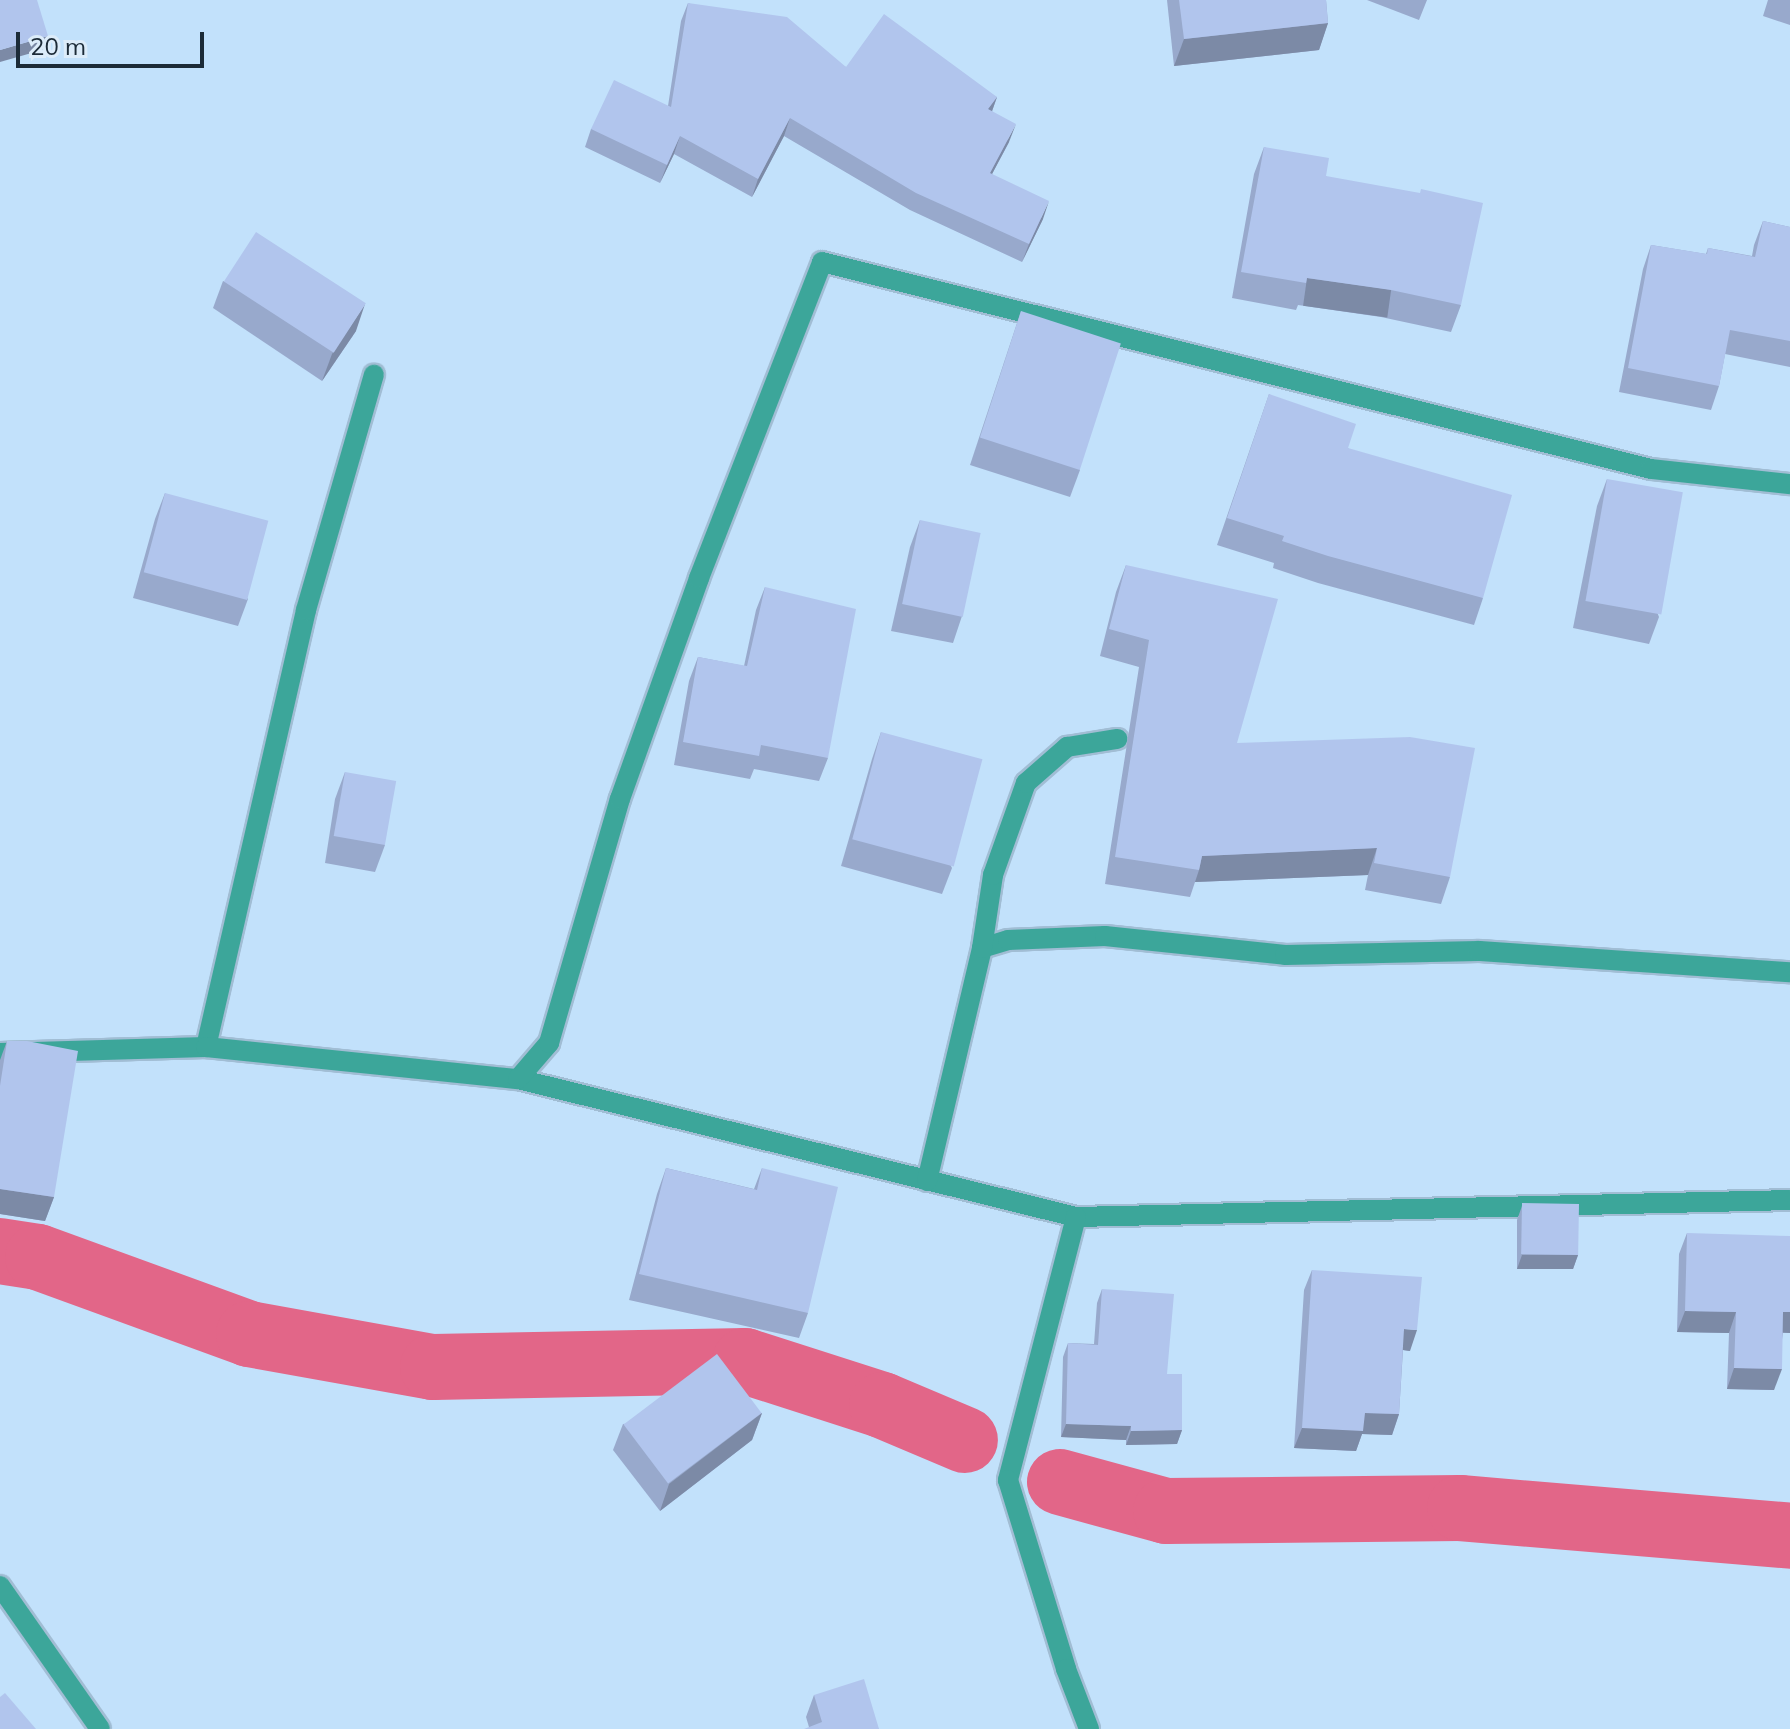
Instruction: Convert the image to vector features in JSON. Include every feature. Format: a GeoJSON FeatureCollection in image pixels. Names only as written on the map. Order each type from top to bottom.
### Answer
{"type":"FeatureCollection","features":[{"type":"Feature","properties":{"kind":"street"},"geometry":{"type":"LineString","coordinates":[[518,1079],[549,1043],[620,799],[699,578],[822,262],[1651,469],[1790,484]]}},
{"type":"Feature","properties":{"kind":"street"},"geometry":{"type":"LineString","coordinates":[[206,1047],[306,610],[374,375]]}},
{"type":"Feature","properties":{"kind":"street"},"geometry":{"type":"LineString","coordinates":[[927,1181],[982,948],[993,875],[1026,783],[1067,747],[1117,739]]}},
{"type":"Feature","properties":{"kind":"street"},"geometry":{"type":"LineString","coordinates":[[982,948],[1008,940],[1105,936],[1285,955],[1479,951],[1790,972]]}},
{"type":"Feature","properties":{"kind":"street"},"geometry":{"type":"LineString","coordinates":[[0,1053],[206,1047],[518,1079],[1076,1217],[1790,1200]]}},
{"type":"Feature","properties":{"kind":"street"},"geometry":{"type":"LineString","coordinates":[[1076,1217],[1008,1480],[1066,1669],[1089,1729]]}},
{"type":"Feature","properties":{"kind":"street"},"geometry":{"type":"LineString","coordinates":[[0,1586],[100,1729]]}},
{"type":"Feature","properties":{"kind":"building"},"geometry":{"type":"Polygon","coordinates":[[[0,0],[37,0],[48,36],[0,50],[0,0]]]}},
{"type":"Feature","properties":{"kind":"building"},"geometry":{"type":"Polygon","coordinates":[[[1179,0],[1326,0],[1328,23],[1184,39],[1179,0]]]}},
{"type":"Feature","properties":{"kind":"building"},"geometry":{"type":"Polygon","coordinates":[[[688,3],[787,17],[846,67],[884,14],[997,97],[988,109],[1016,124],[990,173],[1049,201],[1029,244],[916,193],[790,118],[758,179],[680,136],[667,165],[591,129],[614,80],[671,107],[688,3]]]}},
{"type":"Feature","properties":{"kind":"building"},"geometry":{"type":"Polygon","coordinates":[[[1264,147],[1329,158],[1326,176],[1420,193],[1421,189],[1483,203],[1461,305],[1391,290],[1307,278],[1306,283],[1241,272],[1264,147]]]}},
{"type":"Feature","properties":{"kind":"building"},"geometry":{"type":"Polygon","coordinates":[[[1763,221],[1790,227],[1790,341],[1730,330],[1719,386],[1628,368],[1651,245],[1707,254],[1708,248],[1755,257],[1763,221]]]}},
{"type":"Feature","properties":{"kind":"building"},"geometry":{"type":"Polygon","coordinates":[[[256,232],[366,303],[334,353],[224,281],[256,232]]]}},
{"type":"Feature","properties":{"kind":"building"},"geometry":{"type":"Polygon","coordinates":[[[1021,311],[1121,343],[1080,470],[980,437],[1021,311]]]}},
{"type":"Feature","properties":{"kind":"building"},"geometry":{"type":"Polygon","coordinates":[[[1269,394],[1356,424],[1348,448],[1512,495],[1483,598],[1328,556],[1282,541],[1284,536],[1227,518],[1269,394]]]}},
{"type":"Feature","properties":{"kind":"building"},"geometry":{"type":"Polygon","coordinates":[[[1607,479],[1683,492],[1661,614],[1585,601],[1607,479]]]}},
{"type":"Feature","properties":{"kind":"building"},"geometry":{"type":"Polygon","coordinates":[[[165,493],[268,521],[247,600],[144,572],[165,493]]]}},
{"type":"Feature","properties":{"kind":"building"},"geometry":{"type":"Polygon","coordinates":[[[920,520],[981,533],[963,617],[902,604],[920,520]]]}},
{"type":"Feature","properties":{"kind":"building"},"geometry":{"type":"Polygon","coordinates":[[[1126,565],[1278,599],[1237,743],[1410,737],[1475,748],[1450,877],[1374,863],[1377,848],[1202,856],[1199,870],[1115,857],[1149,640],[1109,629],[1126,565]]]}},
{"type":"Feature","properties":{"kind":"building"},"geometry":{"type":"Polygon","coordinates":[[[765,587],[856,609],[828,758],[761,745],[759,756],[683,742],[698,657],[747,666],[765,587]]]}},
{"type":"Feature","properties":{"kind":"building"},"geometry":{"type":"Polygon","coordinates":[[[881,732],[982,759],[954,866],[852,839],[881,732]]]}},
{"type":"Feature","properties":{"kind":"building"},"geometry":{"type":"Polygon","coordinates":[[[345,772],[396,781],[385,845],[334,836],[345,772]]]}},
{"type":"Feature","properties":{"kind":"building"},"geometry":{"type":"Polygon","coordinates":[[[7,1041],[27,1041],[78,1051],[54,1197],[0,1189],[0,1086],[7,1041]]]}},
{"type":"Feature","properties":{"kind":"building"},"geometry":{"type":"Polygon","coordinates":[[[666,1168],[757,1190],[762,1168],[838,1187],[808,1313],[639,1274],[666,1168]]]}},
{"type":"Feature","properties":{"kind":"building"},"geometry":{"type":"Polygon","coordinates":[[[1522,1203],[1579,1204],[1578,1255],[1521,1254],[1522,1203]]]}},
{"type":"Feature","properties":{"kind":"building"},"geometry":{"type":"Polygon","coordinates":[[[1687,1233],[1790,1236],[1790,1312],[1783,1312],[1782,1369],[1734,1368],[1736,1312],[1685,1311],[1687,1233]]]}},
{"type":"Feature","properties":{"kind":"building"},"geometry":{"type":"Polygon","coordinates":[[[1312,1270],[1422,1277],[1417,1330],[1404,1329],[1399,1414],[1365,1413],[1363,1431],[1302,1428],[1312,1270]]]}},
{"type":"Feature","properties":{"kind":"building"},"geometry":{"type":"Polygon","coordinates":[[[1102,1289],[1174,1294],[1167,1374],[1182,1374],[1182,1430],[1131,1431],[1131,1426],[1066,1424],[1068,1343],[1098,1345],[1102,1289]]]}},
{"type":"Feature","properties":{"kind":"building"},"geometry":{"type":"Polygon","coordinates":[[[717,1354],[762,1413],[668,1484],[624,1424],[717,1354]]]}},
{"type":"Feature","properties":{"kind":"building"},"geometry":{"type":"Polygon","coordinates":[[[864,1679],[879,1729],[804,1729],[822,1722],[814,1695],[864,1679]]]}},
{"type":"Feature","properties":{"kind":"building"},"geometry":{"type":"Polygon","coordinates":[[[5,1693],[36,1729],[0,1729],[0,1697],[5,1693]]]}},
{"type":"Feature","properties":{"kind":"waterway"},"geometry":{"type":"LineString","coordinates":[[0,1251],[38,1257],[249,1334],[433,1367],[745,1361],[882,1405],[965,1440]]}},
{"type":"Feature","properties":{"kind":"waterway"},"geometry":{"type":"LineString","coordinates":[[1060,1482],[1166,1511],[1460,1508],[1790,1536]]}}]}
